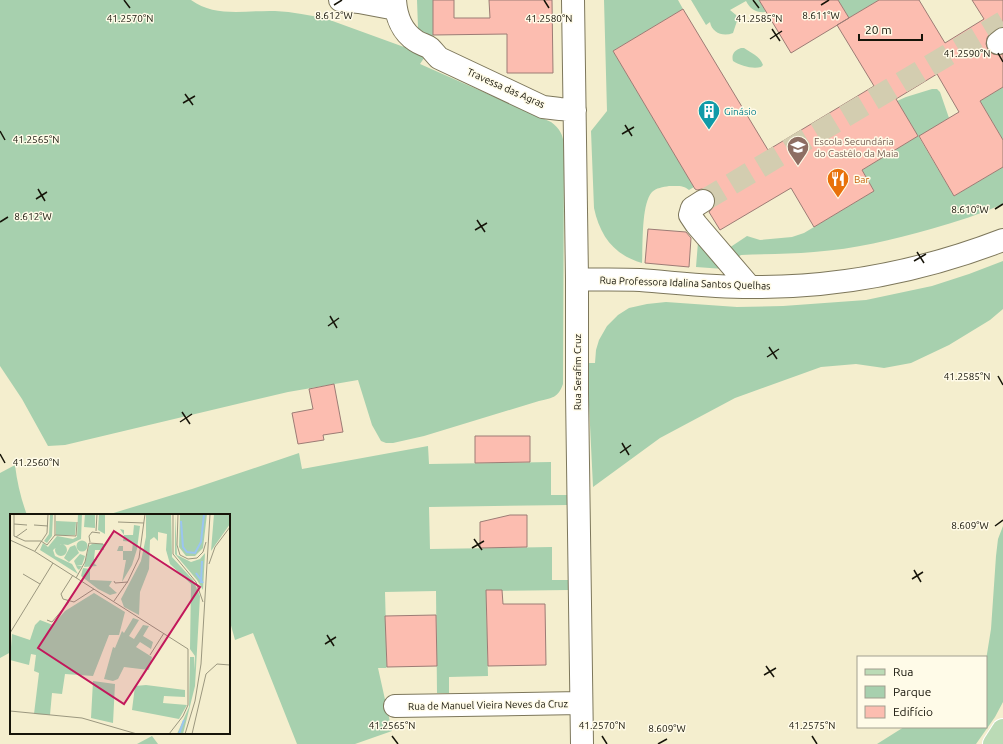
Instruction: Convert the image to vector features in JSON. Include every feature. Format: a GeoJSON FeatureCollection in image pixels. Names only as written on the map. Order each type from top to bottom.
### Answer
{"type":"FeatureCollection","features":[{"type":"Feature","properties":{"kind":"main road"},"geometry":{"type":"LineString","coordinates":[[994,744],[1003,730]]}},
{"type":"Feature","properties":{"kind":"street"},"geometry":{"type":"LineString","coordinates":[[340,0],[395,5]]}},
{"type":"Feature","properties":{"kind":"street","name":"Rua Serafim Cruz"},"geometry":{"type":"LineString","coordinates":[[573,0],[582,744]]}},
{"type":"Feature","properties":{"kind":"street","name":"Travessa das Agras"},"geometry":{"type":"LineString","coordinates":[[395,5],[400,23],[407,32],[415,40],[430,48],[439,58],[543,107],[575,110]]}},
{"type":"Feature","properties":{"kind":"street"},"geometry":{"type":"LineString","coordinates":[[703,201],[692,208],[690,215],[708,239],[750,287]]}},
{"type":"Feature","properties":{"kind":"street","name":"Rua Professora Idalina Santos Quelhas"},"geometry":{"type":"LineString","coordinates":[[577,279],[640,280],[750,287],[825,283],[889,273],[936,262],[1003,240]]}},
{"type":"Feature","properties":{"kind":"street","name":"Rua de Manuel Vieira Neves da Cruz"},"geometry":{"type":"LineString","coordinates":[[395,706],[582,703]]}},
{"type":"Feature","properties":{"kind":"green space"},"geometry":{"type":"Polygon","coordinates":[[[0,0],[191,0],[200,6],[221,11],[275,11],[327,19],[426,55],[420,64],[551,122],[560,132],[563,138],[564,146],[563,384],[557,395],[424,436],[393,443],[386,443],[381,441],[372,425],[358,380],[288,392],[65,445],[48,446],[22,399],[0,366],[0,0]]]}},
{"type":"Feature","properties":{"kind":"green space"},"geometry":{"type":"Polygon","coordinates":[[[417,0],[433,0],[433,39],[419,31],[417,0]]]}},
{"type":"Feature","properties":{"kind":"green space"},"geometry":{"type":"Polygon","coordinates":[[[604,0],[678,0],[683,9],[613,51],[694,187],[689,190],[678,186],[669,186],[652,192],[648,198],[644,215],[642,263],[624,255],[610,243],[604,236],[594,208],[591,131],[607,111],[604,0]]]}},
{"type":"Feature","properties":{"kind":"green space"},"geometry":{"type":"Polygon","coordinates":[[[691,0],[759,0],[766,12],[754,10],[746,1],[730,10],[738,18],[733,33],[725,35],[718,33],[713,29],[710,22],[706,25],[691,0]]]}},
{"type":"Feature","properties":{"kind":"green space"},"geometry":{"type":"Polygon","coordinates":[[[838,0],[879,0],[849,18],[838,0]]]}},
{"type":"Feature","properties":{"kind":"green space"},"geometry":{"type":"Polygon","coordinates":[[[741,48],[744,48],[755,55],[760,59],[763,65],[758,68],[750,67],[743,66],[733,61],[734,53],[741,48]]]}},
{"type":"Feature","properties":{"kind":"green space"},"geometry":{"type":"Polygon","coordinates":[[[1003,87],[1003,140],[980,101],[1003,87]]]}},
{"type":"Feature","properties":{"kind":"green space"},"geometry":{"type":"Polygon","coordinates":[[[932,89],[937,89],[940,92],[949,118],[919,137],[954,196],[1003,167],[1003,204],[950,224],[873,244],[814,252],[741,255],[734,260],[726,250],[747,236],[760,240],[792,237],[804,233],[874,191],[862,170],[918,136],[897,101],[932,89]]]}},
{"type":"Feature","properties":{"kind":"green space"},"geometry":{"type":"Polygon","coordinates":[[[698,242],[724,269],[696,267],[698,242]]]}},
{"type":"Feature","properties":{"kind":"green space"},"geometry":{"type":"Polygon","coordinates":[[[1003,261],[1003,309],[990,320],[949,345],[911,363],[884,368],[856,364],[821,367],[735,398],[660,438],[593,487],[587,363],[595,363],[596,350],[599,340],[607,326],[618,315],[629,308],[666,302],[737,307],[783,306],[866,300],[932,286],[1003,261]]]}},
{"type":"Feature","properties":{"kind":"green space"},"geometry":{"type":"Polygon","coordinates":[[[428,446],[429,464],[551,462],[551,495],[567,495],[567,505],[429,507],[430,549],[552,547],[552,580],[569,580],[569,590],[486,591],[488,676],[449,677],[449,693],[437,693],[436,591],[385,592],[387,667],[378,668],[392,731],[355,744],[297,744],[253,633],[235,640],[230,622],[230,514],[110,514],[192,489],[299,453],[302,469],[428,446]]]}},
{"type":"Feature","properties":{"kind":"green space"},"geometry":{"type":"Polygon","coordinates":[[[15,465],[27,514],[10,514],[10,653],[0,658],[0,473],[15,465]]]}},
{"type":"Feature","properties":{"kind":"green space"},"geometry":{"type":"Polygon","coordinates":[[[1003,526],[1003,702],[995,717],[976,744],[877,744],[902,728],[987,728],[987,656],[991,629],[998,539],[1003,526]]]}},
{"type":"Feature","properties":{"kind":"green space"},"geometry":{"type":"Polygon","coordinates":[[[152,736],[158,744],[137,744],[152,736]]]}},
{"type":"Feature","properties":{"kind":"building"},"geometry":{"type":"Polygon","coordinates":[[[433,0],[454,0],[454,18],[490,18],[489,0],[552,0],[553,73],[507,73],[507,34],[433,35],[433,0]]]}},
{"type":"Feature","properties":{"kind":"building"},"geometry":{"type":"Polygon","coordinates":[[[759,0],[838,0],[849,18],[791,53],[759,0]]]}},
{"type":"Feature","properties":{"kind":"building"},"geometry":{"type":"Polygon","coordinates":[[[879,0],[919,0],[945,43],[984,19],[972,0],[1003,0],[1003,27],[990,33],[986,44],[988,50],[993,54],[1003,54],[1003,87],[980,101],[1003,140],[1003,167],[954,196],[919,136],[959,112],[937,74],[896,99],[918,136],[862,170],[874,191],[814,227],[791,188],[720,230],[709,212],[714,206],[714,195],[708,190],[695,189],[613,51],[683,9],[768,150],[874,86],[837,25],[879,0]]]}},
{"type":"Feature","properties":{"kind":"building"},"geometry":{"type":"Polygon","coordinates":[[[648,229],[686,232],[691,238],[689,267],[645,263],[648,229]]]}},
{"type":"Feature","properties":{"kind":"building"},"geometry":{"type":"Polygon","coordinates":[[[334,384],[343,432],[323,435],[324,440],[298,444],[292,413],[313,409],[309,389],[334,384]]]}},
{"type":"Feature","properties":{"kind":"building"},"geometry":{"type":"Polygon","coordinates":[[[475,436],[530,436],[530,462],[475,463],[475,436]]]}},
{"type":"Feature","properties":{"kind":"building"},"geometry":{"type":"Polygon","coordinates":[[[510,515],[527,515],[527,547],[480,548],[480,522],[510,515]]]}},
{"type":"Feature","properties":{"kind":"building"},"geometry":{"type":"Polygon","coordinates":[[[486,590],[502,590],[503,604],[545,604],[546,665],[488,666],[486,590]]]}},
{"type":"Feature","properties":{"kind":"building"},"geometry":{"type":"Polygon","coordinates":[[[436,615],[437,666],[387,667],[385,616],[436,615]]]}},
{"type":"Feature","properties":{"kind":"tunnel"},"geometry":{"type":"LineString","coordinates":[[703,201],[1003,22]]}},
{"type":"Feature","properties":{"kind":"place","name":"Ginásio"},"geometry":{"type":"Point","coordinates":[709,130]}},
{"type":"Feature","properties":{"kind":"place","name":"Escola Secundária do Castêlo da Maia"},"geometry":{"type":"Point","coordinates":[798,166]}},
{"type":"Feature","properties":{"kind":"place","name":"Bar"},"geometry":{"type":"Point","coordinates":[838,198]}}]}
